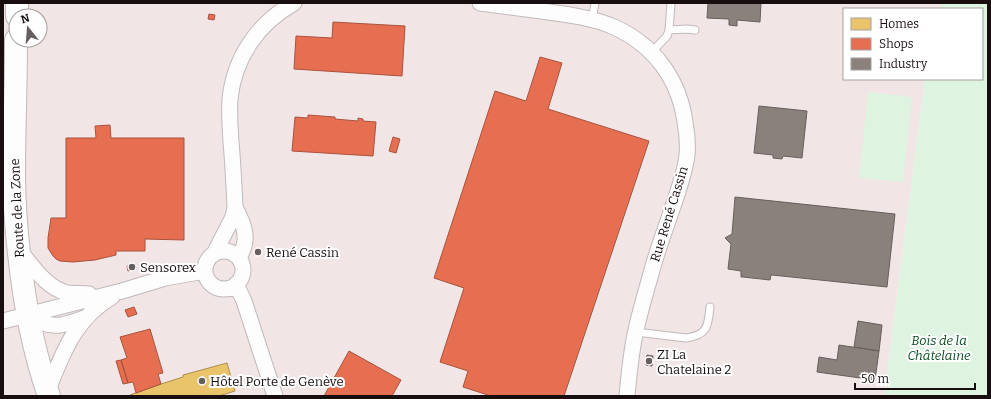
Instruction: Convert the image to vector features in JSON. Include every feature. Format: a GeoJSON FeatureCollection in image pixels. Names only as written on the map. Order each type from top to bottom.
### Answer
{"type":"FeatureCollection","features":[{"type":"Feature","properties":{"kind":"main road","name":"Route de la Zone"},"geometry":{"type":"LineString","coordinates":[[16,48],[15,209],[27,314],[48,394]]}},
{"type":"Feature","properties":{"kind":"street"},"geometry":{"type":"LineString","coordinates":[[214,254],[232,217],[235,207],[230,112],[231,93],[240,60],[252,40],[271,19],[294,3]]}},
{"type":"Feature","properties":{"kind":"street","name":"Rue René Cassin"},"geometry":{"type":"LineString","coordinates":[[480,3],[592,20],[627,34],[648,48],[670,76],[680,98],[686,129],[687,155],[681,181],[655,260],[636,332],[627,396]]}},
{"type":"Feature","properties":{"kind":"street"},"geometry":{"type":"LineString","coordinates":[[235,207],[243,224],[245,234],[245,245],[239,258]]}},
{"type":"Feature","properties":{"kind":"street"},"geometry":{"type":"LineString","coordinates":[[19,250],[54,288],[68,293],[115,292]]}},
{"type":"Feature","properties":{"kind":"street"},"geometry":{"type":"LineString","coordinates":[[227,251],[239,258],[243,271],[242,276],[232,287],[216,287],[208,281],[205,266],[210,257],[214,254],[227,251]]}},
{"type":"Feature","properties":{"kind":"street"},"geometry":{"type":"LineString","coordinates":[[3,321],[171,277],[205,271]]}},
{"type":"Feature","properties":{"kind":"street"},"geometry":{"type":"LineString","coordinates":[[236,284],[244,301],[275,396]]}},
{"type":"Feature","properties":{"kind":"street"},"geometry":{"type":"LineString","coordinates":[[48,394],[68,343],[78,327],[85,318],[115,292]]}},
{"type":"Feature","properties":{"kind":"street"},"geometry":{"type":"LineString","coordinates":[[27,314],[44,323],[55,326],[85,318]]}},
{"type":"Feature","properties":{"kind":"lane"},"geometry":{"type":"LineString","coordinates":[[592,20],[595,3]]}},
{"type":"Feature","properties":{"kind":"lane"},"geometry":{"type":"LineString","coordinates":[[651,53],[667,36],[669,30],[671,3]]}},
{"type":"Feature","properties":{"kind":"lane"},"geometry":{"type":"LineString","coordinates":[[669,30],[695,30]]}},
{"type":"Feature","properties":{"kind":"lane"},"geometry":{"type":"LineString","coordinates":[[636,332],[686,338],[692,337],[699,334],[708,325],[710,307]]}},
{"type":"Feature","properties":{"kind":"shaded area"},"geometry":{"type":"Polygon","coordinates":[[[3,3],[942,3],[940,8],[843,8],[843,80],[925,80],[884,396],[3,396],[3,3]]]}},
{"type":"Feature","properties":{"kind":"green space","name":"Bois de la Châtelaine"},"geometry":{"type":"Polygon","coordinates":[[[942,3],[988,3],[988,396],[884,396],[925,80],[983,80],[983,8],[940,8],[942,3]]]}},
{"type":"Feature","properties":{"kind":"green space"},"geometry":{"type":"Polygon","coordinates":[[[868,92],[912,97],[903,182],[859,178],[868,92]]]}},
{"type":"Feature","properties":{"kind":"building: Homes","name":"Hôtel Porte de Genève"},"geometry":{"type":"Polygon","coordinates":[[[227,363],[235,391],[219,396],[130,395],[183,377],[183,375],[227,363]]]}},
{"type":"Feature","properties":{"kind":"building: Shops"},"geometry":{"type":"Polygon","coordinates":[[[209,14],[215,15],[214,20],[208,19],[209,14]]]}},
{"type":"Feature","properties":{"kind":"building: Shops"},"geometry":{"type":"Polygon","coordinates":[[[333,22],[405,26],[402,76],[294,69],[296,36],[332,38],[333,22]]]}},
{"type":"Feature","properties":{"kind":"building: Shops"},"geometry":{"type":"Polygon","coordinates":[[[540,57],[562,63],[548,109],[649,141],[564,396],[491,396],[463,387],[468,371],[440,362],[464,288],[434,278],[495,91],[526,101],[540,57]]]}},
{"type":"Feature","properties":{"kind":"building: Shops"},"geometry":{"type":"Polygon","coordinates":[[[308,115],[335,117],[335,119],[358,121],[358,118],[363,119],[363,121],[376,122],[373,156],[292,151],[295,117],[308,118],[308,115]]]}},
{"type":"Feature","properties":{"kind":"building: Shops"},"geometry":{"type":"Polygon","coordinates":[[[110,125],[111,138],[184,138],[184,240],[145,239],[145,251],[116,251],[116,255],[95,260],[73,262],[60,261],[53,256],[48,248],[48,238],[51,218],[66,218],[66,138],[96,138],[95,126],[110,125]]]}},
{"type":"Feature","properties":{"kind":"building: Shops"},"geometry":{"type":"Polygon","coordinates":[[[393,137],[400,139],[396,153],[389,151],[393,137]]]}},
{"type":"Feature","properties":{"kind":"building: Shops","name":"Sensorex"},"geometry":{"type":"Polygon","coordinates":[[[135,264],[136,268],[128,271],[127,266],[135,264]]]}},
{"type":"Feature","properties":{"kind":"building: Shops"},"geometry":{"type":"Polygon","coordinates":[[[134,307],[137,314],[128,317],[125,310],[134,307]]]}},
{"type":"Feature","properties":{"kind":"building: Shops"},"geometry":{"type":"Polygon","coordinates":[[[150,329],[163,373],[158,374],[161,384],[136,393],[133,382],[128,383],[121,360],[127,358],[120,337],[150,329]]]}},
{"type":"Feature","properties":{"kind":"building: Shops"},"geometry":{"type":"Polygon","coordinates":[[[349,351],[401,380],[392,396],[324,396],[349,351]]]}},
{"type":"Feature","properties":{"kind":"building: Shops"},"geometry":{"type":"Polygon","coordinates":[[[121,360],[128,383],[123,384],[116,361],[121,360]]]}},
{"type":"Feature","properties":{"kind":"building: Shops"},"geometry":{"type":"Polygon","coordinates":[[[239,378],[242,386],[236,387],[234,380],[239,378]]]}},
{"type":"Feature","properties":{"kind":"building: Industry"},"geometry":{"type":"Polygon","coordinates":[[[708,3],[761,3],[760,22],[737,20],[737,26],[729,25],[729,19],[707,18],[708,3]]]}},
{"type":"Feature","properties":{"kind":"building: Industry"},"geometry":{"type":"Polygon","coordinates":[[[759,106],[807,111],[802,158],[783,156],[782,159],[773,158],[773,155],[754,153],[759,106]]]}},
{"type":"Feature","properties":{"kind":"building: Industry"},"geometry":{"type":"Polygon","coordinates":[[[735,197],[895,214],[887,287],[772,275],[770,280],[741,277],[741,271],[728,269],[731,244],[725,238],[732,234],[735,197]]]}},
{"type":"Feature","properties":{"kind":"building: Industry"},"geometry":{"type":"Polygon","coordinates":[[[858,321],[882,325],[879,351],[854,347],[858,321]]]}},
{"type":"Feature","properties":{"kind":"building: Industry"},"geometry":{"type":"Polygon","coordinates":[[[839,345],[879,351],[875,380],[817,372],[819,357],[837,360],[839,345]]]}},
{"type":"Feature","properties":{"kind":"building: Industry","name":"ZI La Chatelaine 2"},"geometry":{"type":"Polygon","coordinates":[[[647,355],[653,356],[652,366],[646,365],[647,355]]]}},
{"type":"Feature","properties":{"kind":"place","name":"René Cassin"},"geometry":{"type":"Point","coordinates":[258,252]}},
{"type":"Feature","properties":{"kind":"place","name":"Sensorex"},"geometry":{"type":"Point","coordinates":[132,267]}},
{"type":"Feature","properties":{"kind":"place","name":"ZI La Chatelaine 2"},"geometry":{"type":"Point","coordinates":[649,361]}},
{"type":"Feature","properties":{"kind":"place","name":"Hôtel Porte de Genève"},"geometry":{"type":"Point","coordinates":[202,381]}}]}
